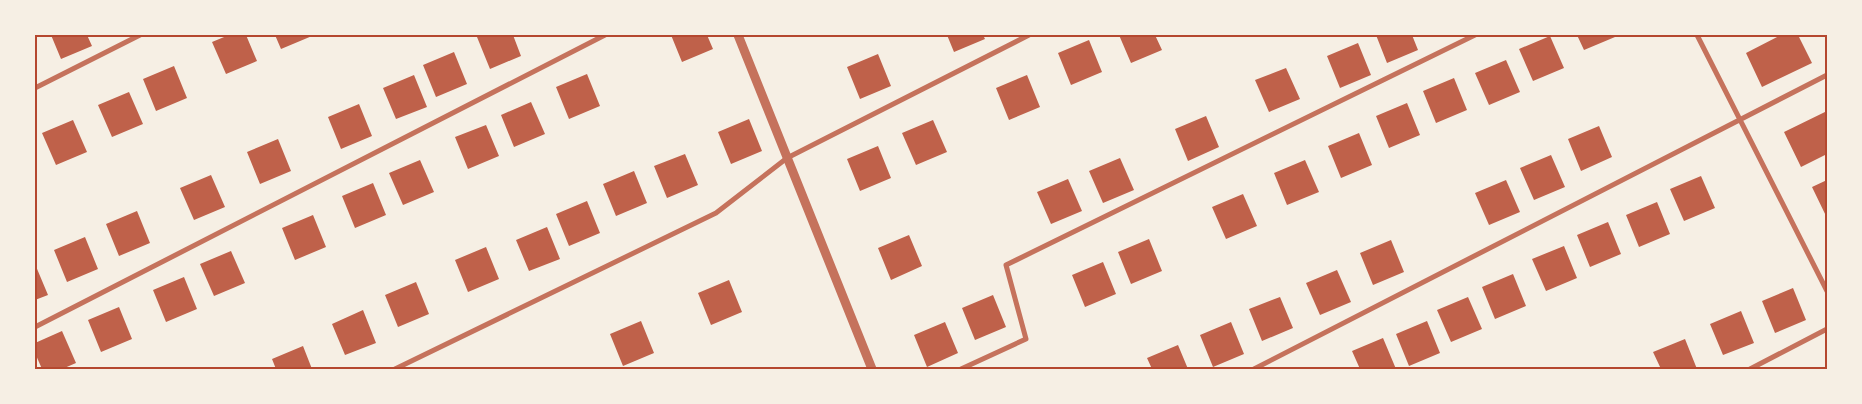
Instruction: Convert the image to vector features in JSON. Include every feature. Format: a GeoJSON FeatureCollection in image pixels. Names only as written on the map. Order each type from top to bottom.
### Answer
{"type":"FeatureCollection","features":[{"type":"Feature","properties":{"kind":"street"},"geometry":{"type":"LineString","coordinates":[[35,88],[140,35]]}},
{"type":"Feature","properties":{"kind":"street"},"geometry":{"type":"LineString","coordinates":[[35,327],[605,35]]}},
{"type":"Feature","properties":{"kind":"street"},"geometry":{"type":"LineString","coordinates":[[738,35],[872,369]]}},
{"type":"Feature","properties":{"kind":"street"},"geometry":{"type":"LineString","coordinates":[[395,369],[716,213],[787,158],[1029,35]]}},
{"type":"Feature","properties":{"kind":"street"},"geometry":{"type":"LineString","coordinates":[[961,369],[1026,339],[1006,265],[1475,35]]}},
{"type":"Feature","properties":{"kind":"street"},"geometry":{"type":"LineString","coordinates":[[1696,35],[1827,291]]}},
{"type":"Feature","properties":{"kind":"street"},"geometry":{"type":"LineString","coordinates":[[1254,369],[1827,75]]}},
{"type":"Feature","properties":{"kind":"street"},"geometry":{"type":"LineString","coordinates":[[1750,369],[1827,329]]}},
{"type":"Feature","properties":{"kind":"building"},"geometry":{"type":"Polygon","coordinates":[[[51,35],[87,35],[92,46],[61,59],[51,35]]]}},
{"type":"Feature","properties":{"kind":"building"},"geometry":{"type":"Polygon","coordinates":[[[229,35],[246,35],[257,61],[226,74],[212,42],[229,35]]]}},
{"type":"Feature","properties":{"kind":"building"},"geometry":{"type":"Polygon","coordinates":[[[275,35],[311,35],[312,36],[281,49],[275,35]]]}},
{"type":"Feature","properties":{"kind":"building"},"geometry":{"type":"Polygon","coordinates":[[[483,35],[513,35],[521,56],[490,69],[477,37],[483,35]]]}},
{"type":"Feature","properties":{"kind":"building"},"geometry":{"type":"Polygon","coordinates":[[[671,35],[707,35],[713,49],[682,62],[671,35]]]}},
{"type":"Feature","properties":{"kind":"building"},"geometry":{"type":"Polygon","coordinates":[[[947,35],[983,35],[985,39],[954,52],[947,35]]]}},
{"type":"Feature","properties":{"kind":"building"},"geometry":{"type":"Polygon","coordinates":[[[1119,35],[1155,35],[1162,50],[1131,63],[1119,35]]]}},
{"type":"Feature","properties":{"kind":"building"},"geometry":{"type":"Polygon","coordinates":[[[1376,35],[1412,35],[1418,50],[1387,63],[1376,35]]]}},
{"type":"Feature","properties":{"kind":"building"},"geometry":{"type":"Polygon","coordinates":[[[1577,35],[1614,35],[1615,37],[1584,50],[1577,35]]]}},
{"type":"Feature","properties":{"kind":"building"},"geometry":{"type":"Polygon","coordinates":[[[1781,35],[1798,35],[1812,63],[1762,87],[1746,53],[1781,35]]]}},
{"type":"Feature","properties":{"kind":"building"},"geometry":{"type":"Polygon","coordinates":[[[1550,36],[1564,68],[1533,81],[1519,49],[1550,36]]]}},
{"type":"Feature","properties":{"kind":"building"},"geometry":{"type":"Polygon","coordinates":[[[1089,40],[1102,72],[1071,85],[1058,53],[1089,40]]]}},
{"type":"Feature","properties":{"kind":"building"},"geometry":{"type":"Polygon","coordinates":[[[1358,43],[1371,75],[1340,88],[1327,56],[1358,43]]]}},
{"type":"Feature","properties":{"kind":"building"},"geometry":{"type":"Polygon","coordinates":[[[454,52],[467,84],[436,97],[423,65],[454,52]]]}},
{"type":"Feature","properties":{"kind":"building"},"geometry":{"type":"Polygon","coordinates":[[[878,54],[891,86],[860,99],[847,67],[878,54]]]}},
{"type":"Feature","properties":{"kind":"building"},"geometry":{"type":"Polygon","coordinates":[[[1506,60],[1520,92],[1489,105],[1475,73],[1506,60]]]}},
{"type":"Feature","properties":{"kind":"building"},"geometry":{"type":"Polygon","coordinates":[[[174,66],[187,98],[156,111],[143,79],[174,66]]]}},
{"type":"Feature","properties":{"kind":"building"},"geometry":{"type":"Polygon","coordinates":[[[1286,68],[1300,99],[1269,112],[1255,80],[1286,68]]]}},
{"type":"Feature","properties":{"kind":"building"},"geometry":{"type":"Polygon","coordinates":[[[587,74],[600,106],[569,119],[556,87],[587,74]]]}},
{"type":"Feature","properties":{"kind":"building"},"geometry":{"type":"Polygon","coordinates":[[[414,75],[427,107],[396,119],[383,88],[414,75]]]}},
{"type":"Feature","properties":{"kind":"building"},"geometry":{"type":"Polygon","coordinates":[[[1027,75],[1040,107],[1009,120],[996,88],[1027,75]]]}},
{"type":"Feature","properties":{"kind":"building"},"geometry":{"type":"Polygon","coordinates":[[[1454,78],[1467,110],[1436,123],[1423,91],[1454,78]]]}},
{"type":"Feature","properties":{"kind":"building"},"geometry":{"type":"Polygon","coordinates":[[[129,92],[143,124],[112,137],[98,105],[129,92]]]}},
{"type":"Feature","properties":{"kind":"building"},"geometry":{"type":"Polygon","coordinates":[[[531,102],[545,134],[514,147],[501,115],[531,102]]]}},
{"type":"Feature","properties":{"kind":"building"},"geometry":{"type":"Polygon","coordinates":[[[1407,103],[1420,135],[1389,148],[1376,116],[1407,103]]]}},
{"type":"Feature","properties":{"kind":"building"},"geometry":{"type":"Polygon","coordinates":[[[359,104],[372,136],[341,149],[328,117],[359,104]]]}},
{"type":"Feature","properties":{"kind":"building"},"geometry":{"type":"Polygon","coordinates":[[[1827,111],[1827,154],[1801,167],[1784,132],[1827,111]]]}},
{"type":"Feature","properties":{"kind":"building"},"geometry":{"type":"Polygon","coordinates":[[[1206,116],[1219,147],[1188,161],[1175,129],[1206,116]]]}},
{"type":"Feature","properties":{"kind":"building"},"geometry":{"type":"Polygon","coordinates":[[[749,119],[762,151],[731,164],[718,132],[749,119]]]}},
{"type":"Feature","properties":{"kind":"building"},"geometry":{"type":"Polygon","coordinates":[[[73,120],[87,152],[56,165],[42,133],[73,120]]]}},
{"type":"Feature","properties":{"kind":"building"},"geometry":{"type":"Polygon","coordinates":[[[933,120],[947,152],[916,165],[902,133],[933,120]]]}},
{"type":"Feature","properties":{"kind":"building"},"geometry":{"type":"Polygon","coordinates":[[[486,125],[499,156],[468,169],[455,137],[486,125]]]}},
{"type":"Feature","properties":{"kind":"building"},"geometry":{"type":"Polygon","coordinates":[[[1599,126],[1612,157],[1581,171],[1568,139],[1599,126]]]}},
{"type":"Feature","properties":{"kind":"building"},"geometry":{"type":"Polygon","coordinates":[[[1359,133],[1372,165],[1341,178],[1328,146],[1359,133]]]}},
{"type":"Feature","properties":{"kind":"building"},"geometry":{"type":"Polygon","coordinates":[[[278,139],[291,171],[260,184],[247,152],[278,139]]]}},
{"type":"Feature","properties":{"kind":"building"},"geometry":{"type":"Polygon","coordinates":[[[878,146],[891,178],[860,191],[847,159],[878,146]]]}},
{"type":"Feature","properties":{"kind":"building"},"geometry":{"type":"Polygon","coordinates":[[[685,154],[698,185],[667,198],[654,166],[685,154]]]}},
{"type":"Feature","properties":{"kind":"building"},"geometry":{"type":"Polygon","coordinates":[[[1551,155],[1565,187],[1534,200],[1520,168],[1551,155]]]}},
{"type":"Feature","properties":{"kind":"building"},"geometry":{"type":"Polygon","coordinates":[[[1120,158],[1134,190],[1103,203],[1089,171],[1120,158]]]}},
{"type":"Feature","properties":{"kind":"building"},"geometry":{"type":"Polygon","coordinates":[[[420,160],[434,192],[403,205],[389,173],[420,160]]]}},
{"type":"Feature","properties":{"kind":"building"},"geometry":{"type":"Polygon","coordinates":[[[1305,160],[1319,192],[1287,205],[1274,173],[1305,160]]]}},
{"type":"Feature","properties":{"kind":"building"},"geometry":{"type":"Polygon","coordinates":[[[634,171],[647,203],[616,216],[603,184],[634,171]]]}},
{"type":"Feature","properties":{"kind":"building"},"geometry":{"type":"Polygon","coordinates":[[[211,175],[225,207],[194,220],[180,188],[211,175]]]}},
{"type":"Feature","properties":{"kind":"building"},"geometry":{"type":"Polygon","coordinates":[[[1701,176],[1715,208],[1684,221],[1670,189],[1701,176]]]}},
{"type":"Feature","properties":{"kind":"building"},"geometry":{"type":"Polygon","coordinates":[[[1068,179],[1082,211],[1051,224],[1037,192],[1068,179]]]}},
{"type":"Feature","properties":{"kind":"building"},"geometry":{"type":"Polygon","coordinates":[[[1506,180],[1520,212],[1489,225],[1475,193],[1506,180]]]}},
{"type":"Feature","properties":{"kind":"building"},"geometry":{"type":"Polygon","coordinates":[[[1827,180],[1827,218],[1812,187],[1827,180]]]}},
{"type":"Feature","properties":{"kind":"building"},"geometry":{"type":"Polygon","coordinates":[[[373,183],[386,215],[355,228],[342,196],[373,183]]]}},
{"type":"Feature","properties":{"kind":"building"},"geometry":{"type":"Polygon","coordinates":[[[1243,194],[1257,226],[1226,239],[1212,207],[1243,194]]]}},
{"type":"Feature","properties":{"kind":"building"},"geometry":{"type":"Polygon","coordinates":[[[587,201],[600,233],[569,246],[556,214],[587,201]]]}},
{"type":"Feature","properties":{"kind":"building"},"geometry":{"type":"Polygon","coordinates":[[[1657,202],[1670,234],[1639,247],[1626,215],[1657,202]]]}},
{"type":"Feature","properties":{"kind":"building"},"geometry":{"type":"Polygon","coordinates":[[[137,211],[150,243],[119,256],[106,224],[137,211]]]}},
{"type":"Feature","properties":{"kind":"building"},"geometry":{"type":"Polygon","coordinates":[[[313,215],[326,247],[295,260],[282,228],[313,215]]]}},
{"type":"Feature","properties":{"kind":"building"},"geometry":{"type":"Polygon","coordinates":[[[1608,222],[1621,254],[1590,267],[1577,235],[1608,222]]]}},
{"type":"Feature","properties":{"kind":"building"},"geometry":{"type":"Polygon","coordinates":[[[547,227],[560,259],[529,271],[516,240],[547,227]]]}},
{"type":"Feature","properties":{"kind":"building"},"geometry":{"type":"Polygon","coordinates":[[[909,235],[922,266],[891,280],[878,248],[909,235]]]}},
{"type":"Feature","properties":{"kind":"building"},"geometry":{"type":"Polygon","coordinates":[[[85,237],[98,269],[67,282],[54,250],[85,237]]]}},
{"type":"Feature","properties":{"kind":"building"},"geometry":{"type":"Polygon","coordinates":[[[1149,239],[1162,271],[1131,284],[1118,252],[1149,239]]]}},
{"type":"Feature","properties":{"kind":"building"},"geometry":{"type":"Polygon","coordinates":[[[1391,240],[1404,272],[1373,285],[1360,253],[1391,240]]]}},
{"type":"Feature","properties":{"kind":"building"},"geometry":{"type":"Polygon","coordinates":[[[1564,246],[1577,278],[1546,291],[1532,259],[1564,246]]]}},
{"type":"Feature","properties":{"kind":"building"},"geometry":{"type":"Polygon","coordinates":[[[486,247],[499,279],[468,292],[455,260],[486,247]]]}},
{"type":"Feature","properties":{"kind":"building"},"geometry":{"type":"Polygon","coordinates":[[[231,251],[245,283],[214,296],[200,264],[231,251]]]}},
{"type":"Feature","properties":{"kind":"building"},"geometry":{"type":"Polygon","coordinates":[[[1103,262],[1116,294],[1085,307],[1072,275],[1103,262]]]}},
{"type":"Feature","properties":{"kind":"building"},"geometry":{"type":"Polygon","coordinates":[[[35,264],[48,295],[35,300],[35,264]]]}},
{"type":"Feature","properties":{"kind":"building"},"geometry":{"type":"Polygon","coordinates":[[[1337,270],[1351,302],[1320,315],[1306,283],[1337,270]]]}},
{"type":"Feature","properties":{"kind":"building"},"geometry":{"type":"Polygon","coordinates":[[[1513,274],[1526,306],[1495,319],[1482,287],[1513,274]]]}},
{"type":"Feature","properties":{"kind":"building"},"geometry":{"type":"Polygon","coordinates":[[[184,277],[197,309],[166,322],[153,290],[184,277]]]}},
{"type":"Feature","properties":{"kind":"building"},"geometry":{"type":"Polygon","coordinates":[[[729,280],[742,312],[711,325],[698,293],[729,280]]]}},
{"type":"Feature","properties":{"kind":"building"},"geometry":{"type":"Polygon","coordinates":[[[416,282],[429,314],[398,327],[385,295],[416,282]]]}},
{"type":"Feature","properties":{"kind":"building"},"geometry":{"type":"Polygon","coordinates":[[[1793,288],[1806,320],[1775,333],[1762,301],[1793,288]]]}},
{"type":"Feature","properties":{"kind":"building"},"geometry":{"type":"Polygon","coordinates":[[[993,295],[1006,327],[975,340],[962,308],[993,295]]]}},
{"type":"Feature","properties":{"kind":"building"},"geometry":{"type":"Polygon","coordinates":[[[1280,297],[1293,328],[1262,341],[1249,309],[1280,297]]]}},
{"type":"Feature","properties":{"kind":"building"},"geometry":{"type":"Polygon","coordinates":[[[1468,297],[1482,329],[1451,342],[1437,310],[1468,297]]]}},
{"type":"Feature","properties":{"kind":"building"},"geometry":{"type":"Polygon","coordinates":[[[119,307],[132,339],[101,352],[88,320],[119,307]]]}},
{"type":"Feature","properties":{"kind":"building"},"geometry":{"type":"Polygon","coordinates":[[[363,310],[376,343],[345,355],[332,324],[363,310]]]}},
{"type":"Feature","properties":{"kind":"building"},"geometry":{"type":"Polygon","coordinates":[[[1741,311],[1754,343],[1723,355],[1710,324],[1741,311]]]}},
{"type":"Feature","properties":{"kind":"building"},"geometry":{"type":"Polygon","coordinates":[[[641,321],[654,353],[623,366],[610,334],[641,321]]]}},
{"type":"Feature","properties":{"kind":"building"},"geometry":{"type":"Polygon","coordinates":[[[1427,321],[1440,353],[1409,366],[1396,334],[1427,321]]]}},
{"type":"Feature","properties":{"kind":"building"},"geometry":{"type":"Polygon","coordinates":[[[945,322],[958,353],[927,367],[914,335],[945,322]]]}},
{"type":"Feature","properties":{"kind":"building"},"geometry":{"type":"Polygon","coordinates":[[[1231,322],[1244,354],[1213,367],[1200,335],[1231,322]]]}},
{"type":"Feature","properties":{"kind":"building"},"geometry":{"type":"Polygon","coordinates":[[[62,331],[76,363],[62,369],[42,369],[35,353],[35,343],[62,331]]]}},
{"type":"Feature","properties":{"kind":"building"},"geometry":{"type":"Polygon","coordinates":[[[1383,338],[1396,369],[1360,369],[1352,351],[1383,338]]]}},
{"type":"Feature","properties":{"kind":"building"},"geometry":{"type":"Polygon","coordinates":[[[1685,339],[1697,369],[1661,369],[1653,352],[1685,339]]]}},
{"type":"Feature","properties":{"kind":"building"},"geometry":{"type":"Polygon","coordinates":[[[1178,345],[1188,369],[1152,369],[1147,358],[1178,345]]]}},
{"type":"Feature","properties":{"kind":"building"},"geometry":{"type":"Polygon","coordinates":[[[303,346],[312,369],[276,369],[272,359],[303,346]]]}}]}
